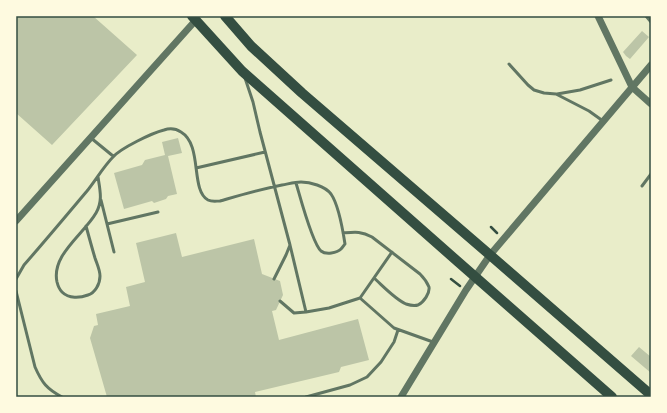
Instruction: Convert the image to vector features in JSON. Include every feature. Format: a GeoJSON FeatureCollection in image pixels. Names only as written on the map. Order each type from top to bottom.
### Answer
{"type":"FeatureCollection","features":[{"type":"Feature","properties":{"kind":"main road"},"geometry":{"type":"LineString","coordinates":[[225,16],[251,46],[302,93],[651,395]]}},
{"type":"Feature","properties":{"kind":"main road"},"geometry":{"type":"LineString","coordinates":[[193,18],[242,71],[612,397]]}},
{"type":"Feature","properties":{"kind":"street"},"geometry":{"type":"LineString","coordinates":[[598,16],[632,87],[651,104]]}},
{"type":"Feature","properties":{"kind":"street"},"geometry":{"type":"LineString","coordinates":[[16,221],[91,138],[193,18]]}},
{"type":"Feature","properties":{"kind":"street"},"geometry":{"type":"LineString","coordinates":[[401,397],[434,342],[490,255],[651,65]]}},
{"type":"Feature","properties":{"kind":"lane"},"geometry":{"type":"LineString","coordinates":[[646,16],[651,22]]}},
{"type":"Feature","properties":{"kind":"lane"},"geometry":{"type":"LineString","coordinates":[[509,64],[534,90],[544,93],[556,94],[580,90],[611,80]]}},
{"type":"Feature","properties":{"kind":"lane"},"geometry":{"type":"LineString","coordinates":[[242,71],[253,102],[306,312]]}},
{"type":"Feature","properties":{"kind":"lane"},"geometry":{"type":"LineString","coordinates":[[556,94],[589,111],[603,121]]}},
{"type":"Feature","properties":{"kind":"lane"},"geometry":{"type":"LineString","coordinates":[[16,279],[24,265],[88,190],[113,156],[147,136],[164,129],[173,128],[186,135],[191,143],[199,187],[203,195],[211,201],[220,201],[274,186],[301,182],[310,183],[325,188],[335,201],[345,244],[337,252],[329,254],[324,253],[318,248],[296,183]]}},
{"type":"Feature","properties":{"kind":"lane"},"geometry":{"type":"LineString","coordinates":[[91,138],[113,156]]}},
{"type":"Feature","properties":{"kind":"lane"},"geometry":{"type":"LineString","coordinates":[[196,168],[265,152]]}},
{"type":"Feature","properties":{"kind":"lane"},"geometry":{"type":"LineString","coordinates":[[642,186],[651,174]]}},
{"type":"Feature","properties":{"kind":"lane"},"geometry":{"type":"LineString","coordinates":[[98,177],[101,200],[114,252]]}},
{"type":"Feature","properties":{"kind":"lane"},"geometry":{"type":"LineString","coordinates":[[86,226],[100,277],[98,287],[90,295],[79,298],[67,296],[58,287],[56,270],[59,261],[66,251],[97,212],[101,200]]}},
{"type":"Feature","properties":{"kind":"lane"},"geometry":{"type":"LineString","coordinates":[[107,224],[158,212]]}},
{"type":"Feature","properties":{"kind":"lane"},"geometry":{"type":"LineString","coordinates":[[343,234],[356,232],[365,233],[372,237],[420,274],[429,287],[428,293],[425,299],[419,304],[413,305],[405,303],[393,295],[374,278]]}},
{"type":"Feature","properties":{"kind":"lane"},"geometry":{"type":"LineString","coordinates":[[274,279],[290,246]]}},
{"type":"Feature","properties":{"kind":"lane"},"geometry":{"type":"LineString","coordinates":[[280,301],[294,313],[329,308],[360,298],[392,252]]}},
{"type":"Feature","properties":{"kind":"lane"},"geometry":{"type":"LineString","coordinates":[[16,291],[35,367],[43,382],[53,392],[62,397]]}},
{"type":"Feature","properties":{"kind":"lane"},"geometry":{"type":"LineString","coordinates":[[360,298],[394,328],[434,342]]}},
{"type":"Feature","properties":{"kind":"lane"},"geometry":{"type":"LineString","coordinates":[[306,397],[350,385],[367,377],[381,362],[394,342],[398,330]]}},
{"type":"Feature","properties":{"kind":"building"},"geometry":{"type":"Polygon","coordinates":[[[16,16],[93,16],[137,55],[52,145],[16,113],[16,16]]]}},
{"type":"Feature","properties":{"kind":"building"},"geometry":{"type":"Polygon","coordinates":[[[642,31],[649,37],[630,59],[623,52],[642,31]]]}},
{"type":"Feature","properties":{"kind":"building"},"geometry":{"type":"Polygon","coordinates":[[[178,138],[182,153],[168,156],[177,194],[168,196],[166,199],[154,203],[152,201],[124,209],[114,173],[142,165],[145,160],[165,155],[162,142],[178,138]]]}},
{"type":"Feature","properties":{"kind":"building"},"geometry":{"type":"Polygon","coordinates":[[[176,233],[182,257],[254,239],[262,274],[280,281],[283,295],[276,310],[272,311],[279,340],[358,319],[369,360],[341,367],[339,372],[255,392],[256,397],[107,397],[90,338],[94,326],[98,325],[96,314],[130,306],[126,287],[145,282],[136,243],[176,233]]]}},
{"type":"Feature","properties":{"kind":"building"},"geometry":{"type":"Polygon","coordinates":[[[639,347],[651,357],[651,373],[631,356],[639,347]]]}}]}
